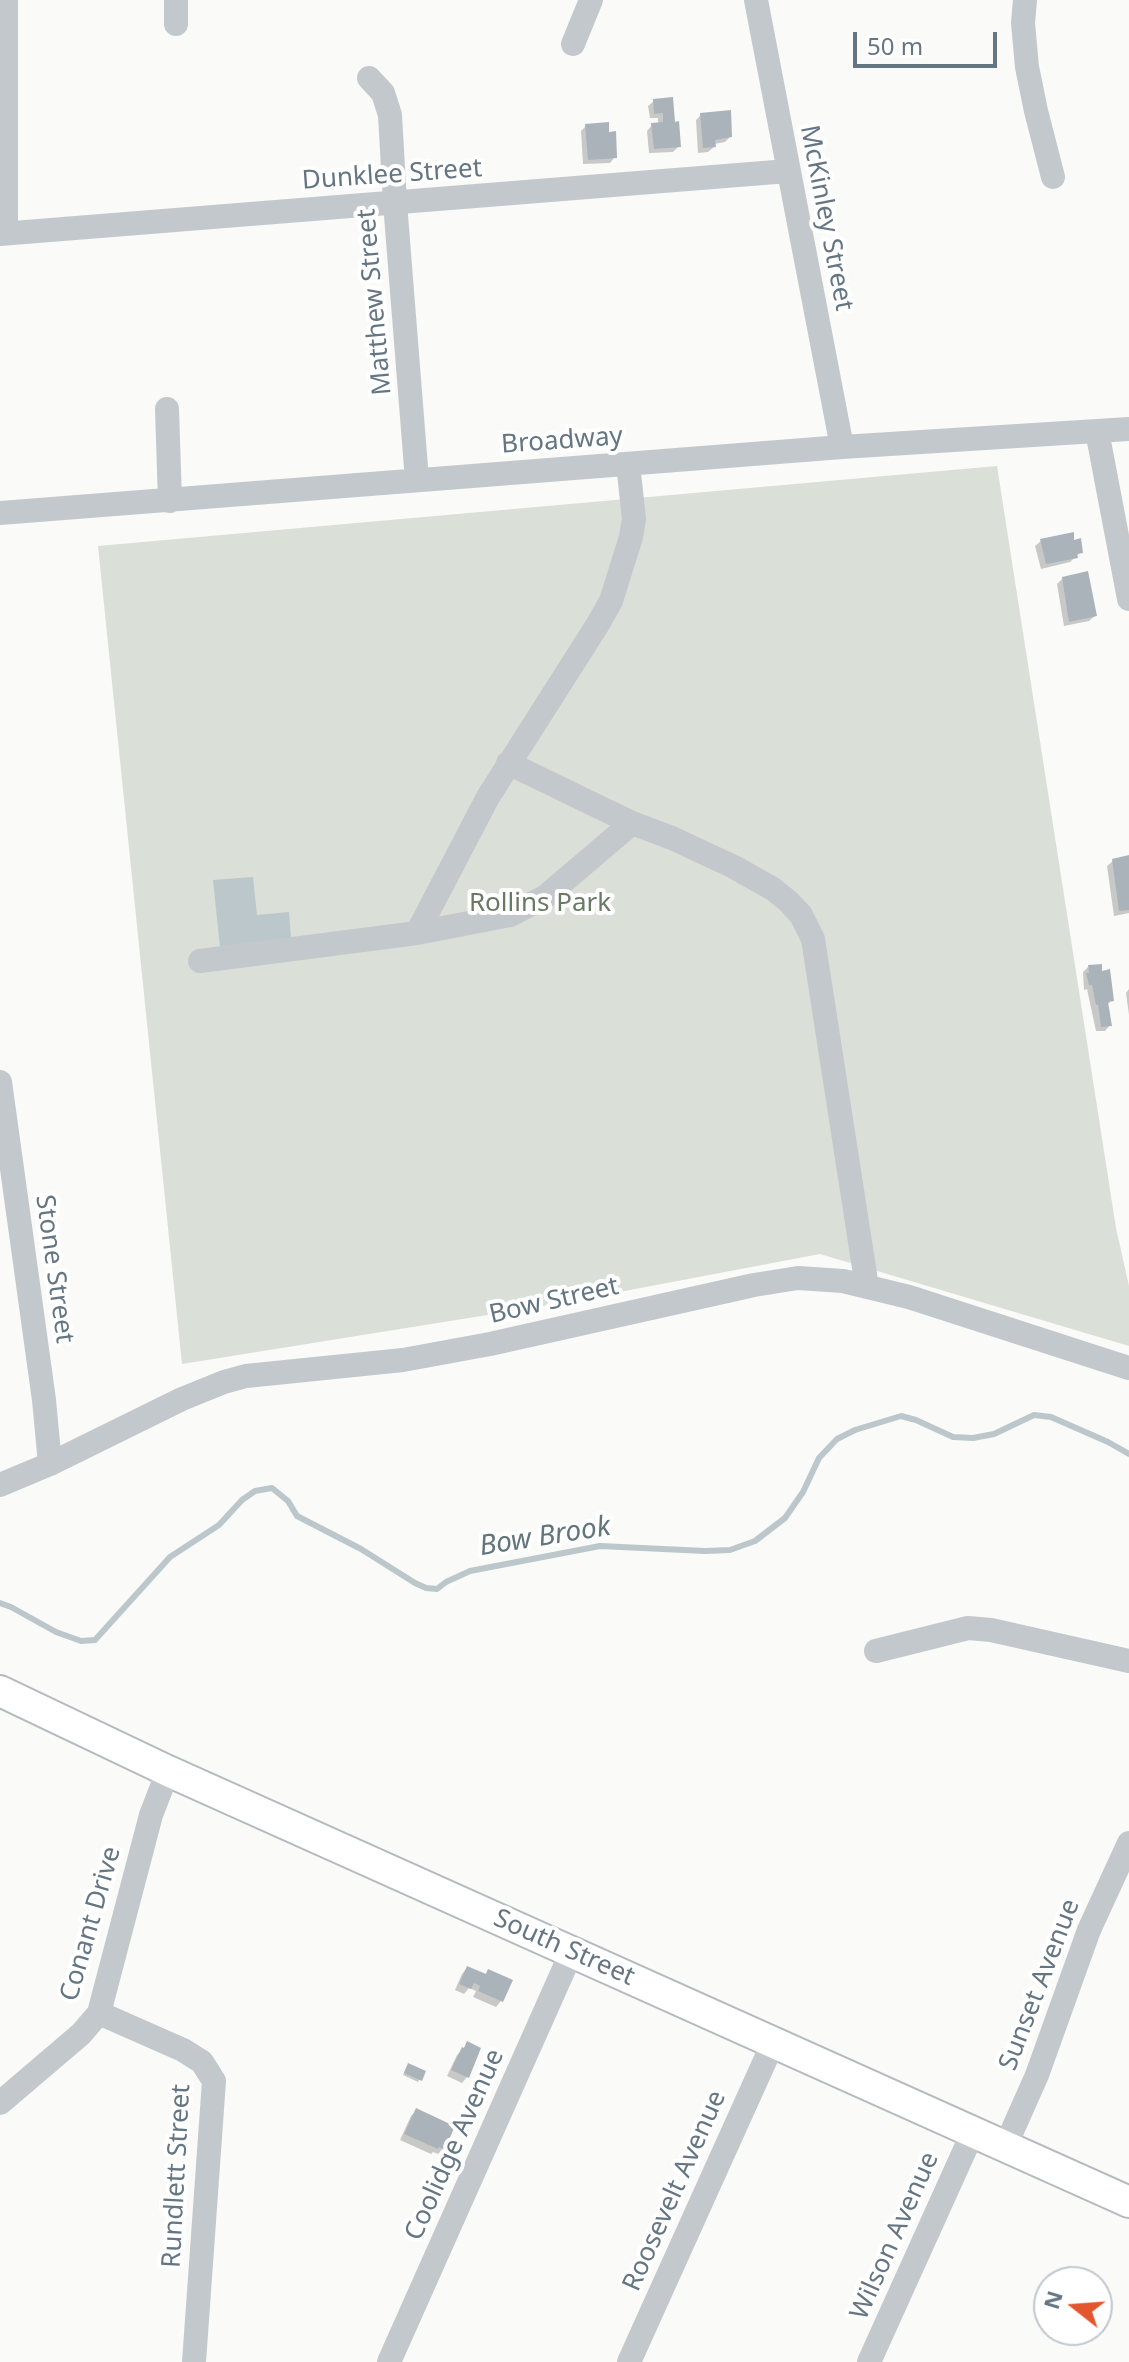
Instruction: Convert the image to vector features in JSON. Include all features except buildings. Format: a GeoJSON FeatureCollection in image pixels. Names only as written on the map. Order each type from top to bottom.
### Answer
{"type":"FeatureCollection","features":[{"type":"Feature","properties":{"kind":"main road","name":"South Street"},"geometry":{"type":"LineString","coordinates":[[0,1691],[168,1771],[1129,2202]]}},
{"type":"Feature","properties":{"kind":"street"},"geometry":{"type":"LineString","coordinates":[[3,234],[6,0]]}},
{"type":"Feature","properties":{"kind":"street"},"geometry":{"type":"LineString","coordinates":[[573,44],[591,0]]}},
{"type":"Feature","properties":{"kind":"street","name":"McKinley Street"},"geometry":{"type":"LineString","coordinates":[[756,0],[842,447]]}},
{"type":"Feature","properties":{"kind":"street"},"geometry":{"type":"LineString","coordinates":[[1025,0],[1023,23],[1027,67],[1053,177]]}},
{"type":"Feature","properties":{"kind":"street","name":"Matthew Street"},"geometry":{"type":"LineString","coordinates":[[369,78],[383,93],[390,115],[417,480]]}},
{"type":"Feature","properties":{"kind":"street","name":"Dunklee Street"},"geometry":{"type":"LineString","coordinates":[[3,234],[788,171]]}},
{"type":"Feature","properties":{"kind":"street"},"geometry":{"type":"LineString","coordinates":[[167,409],[170,501]]}},
{"type":"Feature","properties":{"kind":"street","name":"Broadway"},"geometry":{"type":"LineString","coordinates":[[0,513],[842,447],[1129,429]]}},
{"type":"Feature","properties":{"kind":"street"},"geometry":{"type":"LineString","coordinates":[[1097,431],[1129,599]]}},
{"type":"Feature","properties":{"kind":"street"},"geometry":{"type":"LineString","coordinates":[[417,933],[488,797],[611,601],[634,519],[628,464]]}},
{"type":"Feature","properties":{"kind":"street"},"geometry":{"type":"LineString","coordinates":[[508,763],[632,823],[734,867],[773,889],[801,915],[813,939],[867,1287]]}},
{"type":"Feature","properties":{"kind":"street"},"geometry":{"type":"LineString","coordinates":[[200,961],[417,933],[510,915],[545,897],[632,823]]}},
{"type":"Feature","properties":{"kind":"street","name":"Stone Street"},"geometry":{"type":"LineString","coordinates":[[0,1082],[50,1464]]}},
{"type":"Feature","properties":{"kind":"street","name":"Bow Street"},"geometry":{"type":"LineString","coordinates":[[0,1485],[182,1399],[246,1376],[403,1360],[798,1278],[843,1281],[909,1297],[1129,1368]]}},
{"type":"Feature","properties":{"kind":"street"},"geometry":{"type":"LineString","coordinates":[[876,1651],[968,1628],[991,1630],[1129,1661]]}},
{"type":"Feature","properties":{"kind":"street","name":"Conant Drive"},"geometry":{"type":"LineString","coordinates":[[0,2103],[81,2034],[99,2013],[151,1815],[168,1771]]}},
{"type":"Feature","properties":{"kind":"street","name":"Sunset Avenue"},"geometry":{"type":"LineString","coordinates":[[1005,2147],[1037,2075],[1089,1930],[1129,1843]]}},
{"type":"Feature","properties":{"kind":"street","name":"Coolidge Avenue"},"geometry":{"type":"LineString","coordinates":[[389,2362],[572,1951]]}},
{"type":"Feature","properties":{"kind":"street","name":"Rundlett Street"},"geometry":{"type":"LineString","coordinates":[[99,2013],[183,2050],[202,2062],[214,2081],[194,2362]]}},
{"type":"Feature","properties":{"kind":"street","name":"Roosevelt Avenue"},"geometry":{"type":"LineString","coordinates":[[629,2362],[773,2043]]}},
{"type":"Feature","properties":{"kind":"street","name":"Wilson Avenue"},"geometry":{"type":"LineString","coordinates":[[869,2362],[973,2132]]}},
{"type":"Feature","properties":{"kind":"green space","name":"Rollins Park"},"geometry":{"type":"Polygon","coordinates":[[[997,466],[1116,1228],[1129,1286],[1129,1346],[820,1254],[556,1304],[182,1364],[98,546],[997,466]]]}},
{"type":"Feature","properties":{"kind":"shaded area"},"geometry":{"type":"Polygon","coordinates":[[[253,877],[257,915],[289,912],[291,939],[220,947],[213,880],[253,877]]]}},
{"type":"Feature","properties":{"kind":"waterway","name":"Bow Brook"},"geometry":{"type":"LineString","coordinates":[[0,1603],[56,1632],[81,1641],[95,1640],[170,1557],[219,1525],[255,1491],[272,1488],[288,1501],[297,1516],[361,1549],[415,1583],[437,1589],[470,1571],[600,1546],[705,1551],[730,1550],[755,1541],[785,1518],[803,1492],[819,1458],[837,1439],[901,1416],[953,1437],[973,1438],[994,1434],[1034,1415],[1051,1417],[1129,1454]]}}]}
